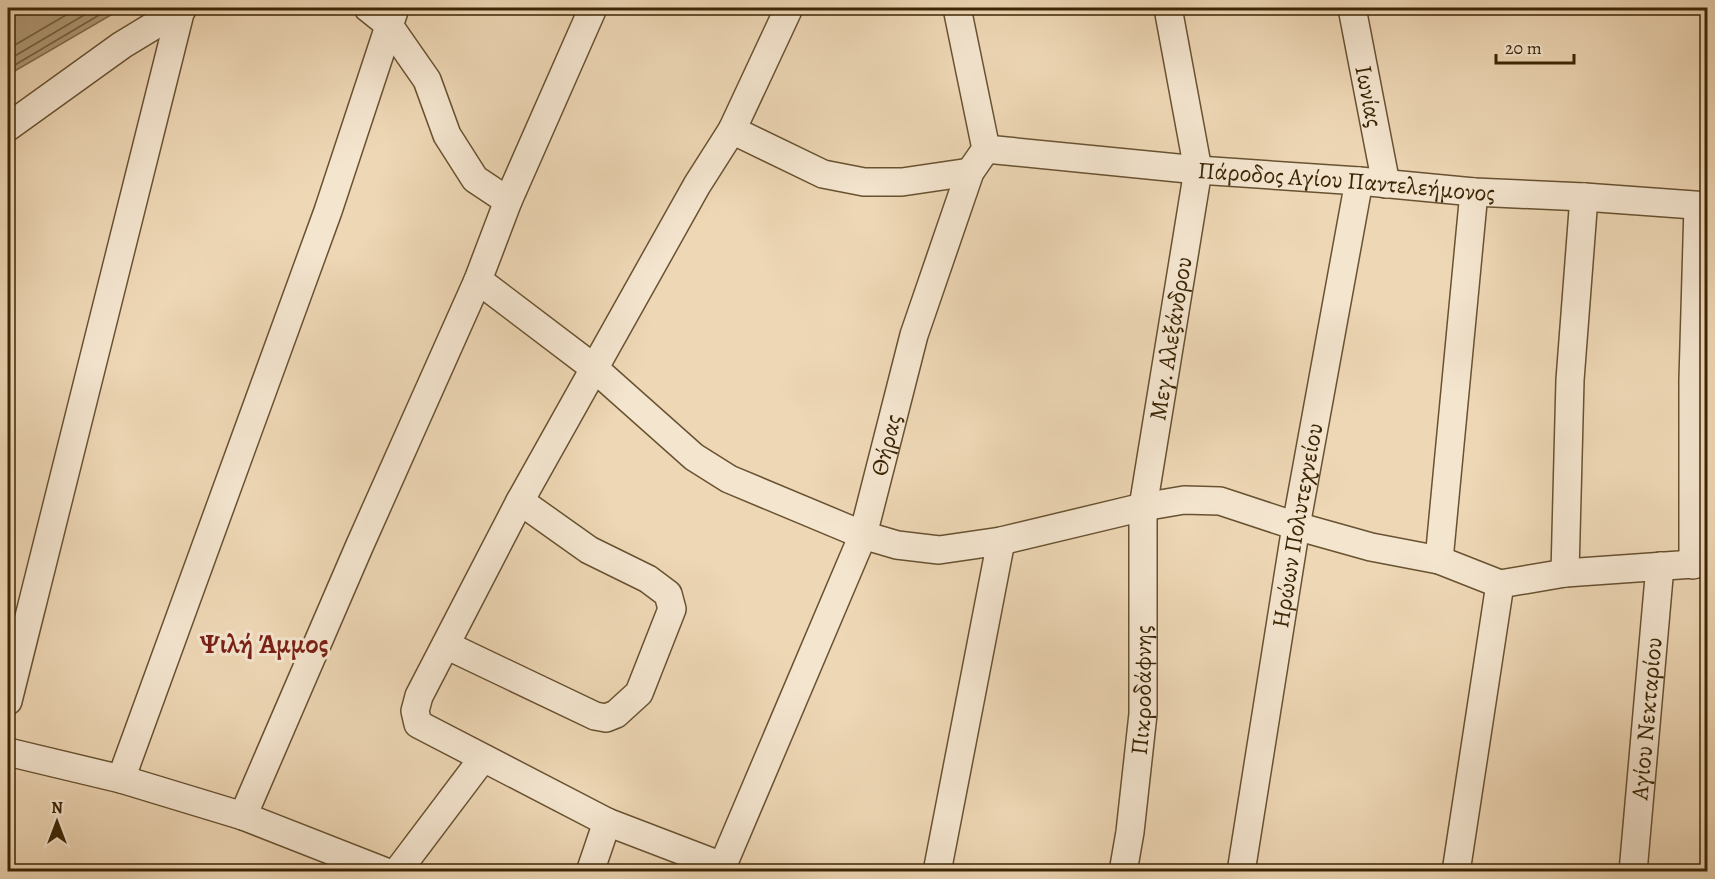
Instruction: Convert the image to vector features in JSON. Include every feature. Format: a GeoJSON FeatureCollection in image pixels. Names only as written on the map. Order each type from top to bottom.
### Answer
{"type":"FeatureCollection","features":[{"type":"Feature","properties":{"kind":"street"},"geometry":{"type":"LineString","coordinates":[[8,127],[122,45],[182,8]]}},
{"type":"Feature","properties":{"kind":"street"},"geometry":{"type":"LineString","coordinates":[[8,701],[182,8]]}},
{"type":"Feature","properties":{"kind":"street"},"geometry":{"type":"LineString","coordinates":[[243,816],[478,280],[508,201],[593,8]]}},
{"type":"Feature","properties":{"kind":"street"},"geometry":{"type":"LineString","coordinates":[[957,8],[986,149]]}},
{"type":"Feature","properties":{"kind":"street","name":"Μεγ. Αλεξάνδρου"},"geometry":{"type":"LineString","coordinates":[[1143,507],[1198,170],[1168,8]]}},
{"type":"Feature","properties":{"kind":"street","name":"Ιωνίας"},"geometry":{"type":"LineString","coordinates":[[1352,8],[1386,184]]}},
{"type":"Feature","properties":{"kind":"street"},"geometry":{"type":"LineString","coordinates":[[721,869],[607,822],[483,758],[418,724],[415,711],[419,696],[520,501],[697,185],[732,130],[788,10]]}},
{"type":"Feature","properties":{"kind":"street"},"geometry":{"type":"LineString","coordinates":[[384,13],[427,80],[447,135],[475,179],[508,201]]}},
{"type":"Feature","properties":{"kind":"street"},"geometry":{"type":"LineString","coordinates":[[121,779],[328,211],[384,13]]}},
{"type":"Feature","properties":{"kind":"street"},"geometry":{"type":"LineString","coordinates":[[732,130],[823,174],[864,182],[902,182],[970,172]]}},
{"type":"Feature","properties":{"kind":"street","name":"Πάροδος Αγίου Παντελεήμονος"},"geometry":{"type":"LineString","coordinates":[[986,149],[1198,170],[1359,180],[1474,192],[1703,206]]}},
{"type":"Feature","properties":{"kind":"street","name":"Θήρας"},"geometry":{"type":"LineString","coordinates":[[721,869],[863,535],[914,335],[970,172],[986,149]]}},
{"type":"Feature","properties":{"kind":"street","name":"Ηρώων Πολυτεχνείου"},"geometry":{"type":"LineString","coordinates":[[1241,872],[1296,526],[1359,180]]}},
{"type":"Feature","properties":{"kind":"street"},"geometry":{"type":"LineString","coordinates":[[1439,560],[1474,192]]}},
{"type":"Feature","properties":{"kind":"street"},"geometry":{"type":"LineString","coordinates":[[1565,573],[1570,380],[1584,197]]}},
{"type":"Feature","properties":{"kind":"street"},"geometry":{"type":"LineString","coordinates":[[478,280],[594,368],[694,457],[729,479],[863,535],[897,545],[939,550],[1001,541],[1143,507],[1184,501],[1220,501],[1371,547],[1439,560],[1500,584],[1565,573],[1700,564],[1693,380],[1703,206]]}},
{"type":"Feature","properties":{"kind":"street"},"geometry":{"type":"LineString","coordinates":[[446,645],[595,716],[606,718],[616,714],[639,693],[672,609],[668,594],[648,579],[589,550],[520,501]]}},
{"type":"Feature","properties":{"kind":"street","name":"Πικροδάφνης"},"geometry":{"type":"LineString","coordinates":[[1123,872],[1143,714],[1143,507]]}},
{"type":"Feature","properties":{"kind":"street"},"geometry":{"type":"LineString","coordinates":[[937,872],[1001,541]]}},
{"type":"Feature","properties":{"kind":"street","name":"Αγίου Νεκταρίου"},"geometry":{"type":"LineString","coordinates":[[1633,872],[1660,566]]}},
{"type":"Feature","properties":{"kind":"street"},"geometry":{"type":"LineString","coordinates":[[1456,872],[1500,584]]}},
{"type":"Feature","properties":{"kind":"street"},"geometry":{"type":"LineString","coordinates":[[8,752],[121,779],[243,816],[387,872]]}},
{"type":"Feature","properties":{"kind":"street"},"geometry":{"type":"LineString","coordinates":[[397,872],[483,758]]}},
{"type":"Feature","properties":{"kind":"street"},"geometry":{"type":"LineString","coordinates":[[590,872],[607,822]]}},
{"type":"Feature","properties":{"kind":"water"},"geometry":{"type":"Polygon","coordinates":[[[8,8],[123,8],[8,75],[8,8]]]}},
{"type":"Feature","properties":{"kind":"district","name":"Ψιλή Άμμος"},"geometry":{"type":"Point","coordinates":[264,644]}}]}
